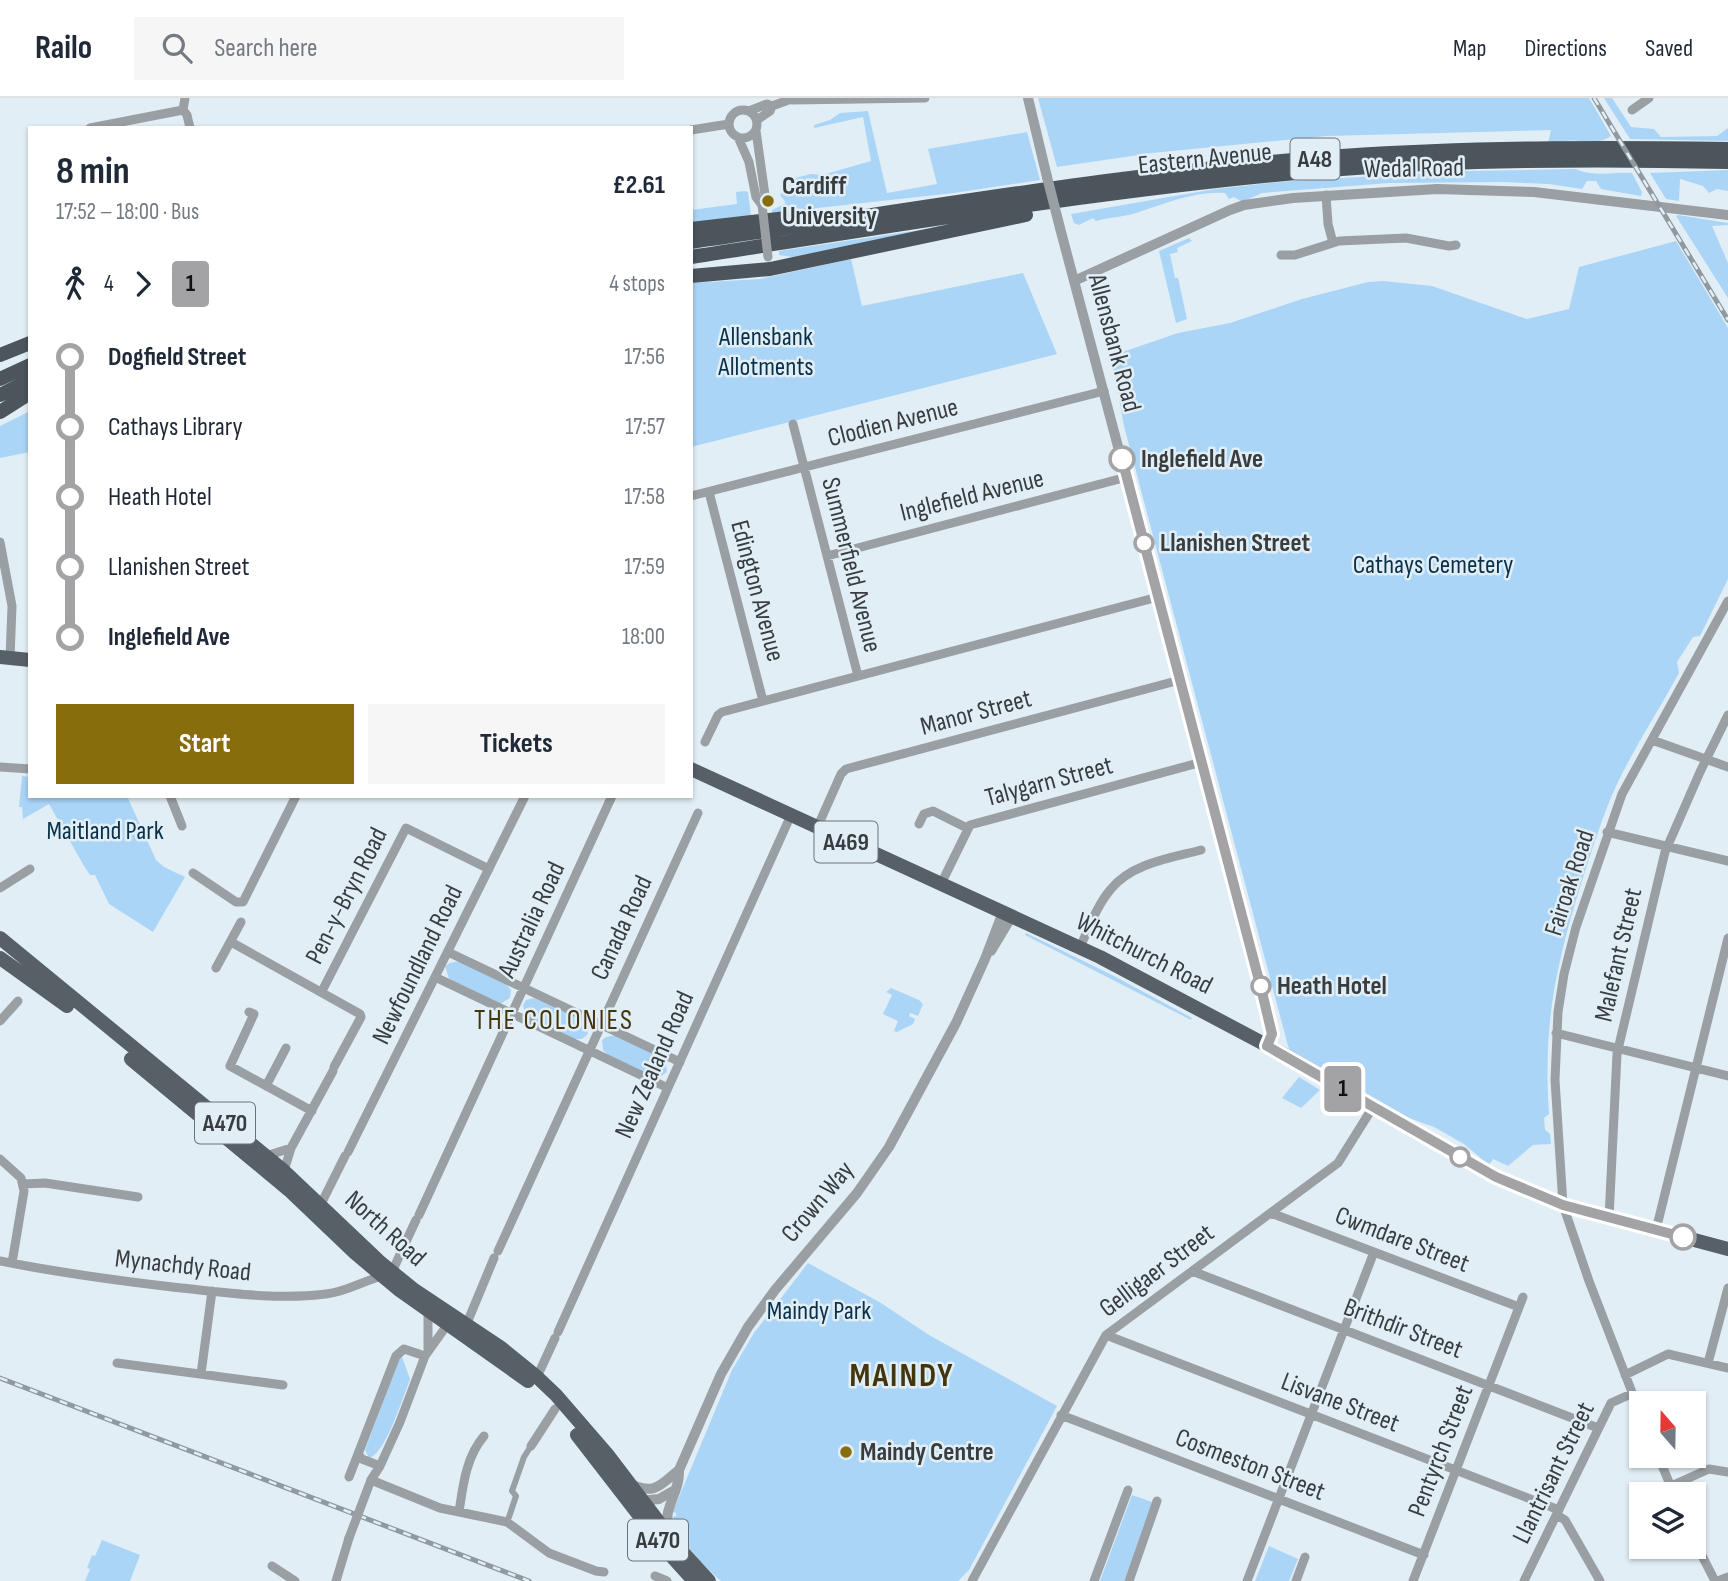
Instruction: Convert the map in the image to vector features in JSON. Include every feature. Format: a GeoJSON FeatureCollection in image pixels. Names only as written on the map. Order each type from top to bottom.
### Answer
{"type":"FeatureCollection","features":[{"type":"Feature","properties":{"kind":"highway","name":"Eastern Avenue"},"geometry":{"type":"LineString","coordinates":[[693,242],[1101,181],[1342,156],[1565,147],[1728,149]]}},
{"type":"Feature","properties":{"kind":"highway","name":"Eastern Avenue"},"geometry":{"type":"LineString","coordinates":[[693,257],[1112,194],[1330,170],[1563,160],[1728,162]]}},
{"type":"Feature","properties":{"kind":"highway"},"geometry":{"type":"LineString","coordinates":[[693,276],[1079,205],[1112,194]]}},
{"type":"Feature","properties":{"kind":"highway"},"geometry":{"type":"LineString","coordinates":[[693,229],[876,208],[905,210]]}},
{"type":"Feature","properties":{"kind":"highway"},"geometry":{"type":"LineString","coordinates":[[0,355],[28,344]]}},
{"type":"Feature","properties":{"kind":"highway"},"geometry":{"type":"LineString","coordinates":[[0,365],[28,354]]}},
{"type":"Feature","properties":{"kind":"highway"},"geometry":{"type":"LineString","coordinates":[[0,379],[28,366]]}},
{"type":"Feature","properties":{"kind":"highway"},"geometry":{"type":"LineString","coordinates":[[0,395],[28,381]]}},
{"type":"Feature","properties":{"kind":"highway"},"geometry":{"type":"LineString","coordinates":[[0,412],[28,394]]}},
{"type":"Feature","properties":{"kind":"highway"},"geometry":{"type":"LineString","coordinates":[[0,420],[28,406]]}},
{"type":"Feature","properties":{"kind":"main road"},"geometry":{"type":"LineString","coordinates":[[5,657],[28,660]]}},
{"type":"Feature","properties":{"kind":"main road","name":"Whitchurch Road"},"geometry":{"type":"LineString","coordinates":[[693,770],[1080,947],[1267,1046],[1487,1172],[1563,1205]]}},
{"type":"Feature","properties":{"kind":"main road","name":"North Road"},"geometry":{"type":"LineString","coordinates":[[0,939],[284,1171],[321,1204],[387,1274],[428,1310],[467,1323],[537,1377],[565,1405],[666,1549],[694,1581]]}},
{"type":"Feature","properties":{"kind":"main road","name":"North Road"},"geometry":{"type":"LineString","coordinates":[[0,958],[117,1046],[181,1103],[289,1190],[366,1263],[387,1274],[447,1317],[524,1378],[627,1490],[642,1501],[709,1581]]}},
{"type":"Feature","properties":{"kind":"main road","name":"A469"},"geometry":{"type":"LineString","coordinates":[[1563,1205],[1728,1249]]}},
{"type":"Feature","properties":{"kind":"street"},"geometry":{"type":"LineString","coordinates":[[183,110],[185,98]]}},
{"type":"Feature","properties":{"kind":"street"},"geometry":{"type":"LineString","coordinates":[[746,98],[748,111],[757,120]]}},
{"type":"Feature","properties":{"kind":"street"},"geometry":{"type":"LineString","coordinates":[[762,205],[755,197],[749,162],[738,137],[730,130],[729,124],[735,113],[793,99],[925,98]]}},
{"type":"Feature","properties":{"kind":"street","name":"Allensbank Road"},"geometry":{"type":"LineString","coordinates":[[1028,98],[1272,1031],[1267,1046]]}},
{"type":"Feature","properties":{"kind":"street"},"geometry":{"type":"LineString","coordinates":[[1632,110],[1650,98]]}},
{"type":"Feature","properties":{"kind":"street"},"geometry":{"type":"LineString","coordinates":[[757,120],[770,111],[772,106]]}},
{"type":"Feature","properties":{"kind":"street"},"geometry":{"type":"LineString","coordinates":[[100,126],[183,110]]}},
{"type":"Feature","properties":{"kind":"street"},"geometry":{"type":"LineString","coordinates":[[183,110],[187,114],[190,126]]}},
{"type":"Feature","properties":{"kind":"street"},"geometry":{"type":"LineString","coordinates":[[757,120],[756,131],[765,195],[762,205],[769,263]]}},
{"type":"Feature","properties":{"kind":"street"},"geometry":{"type":"LineString","coordinates":[[693,130],[729,124]]}},
{"type":"Feature","properties":{"kind":"street"},"geometry":{"type":"LineString","coordinates":[[738,137],[750,137],[756,131]]}},
{"type":"Feature","properties":{"kind":"street","name":"Wedal Road"},"geometry":{"type":"LineString","coordinates":[[1074,281],[1237,208],[1274,200],[1437,189],[1534,192],[1728,215]]}},
{"type":"Feature","properties":{"kind":"street"},"geometry":{"type":"LineString","coordinates":[[1326,195],[1333,243]]}},
{"type":"Feature","properties":{"kind":"street"},"geometry":{"type":"LineString","coordinates":[[1281,255],[1295,255],[1333,243],[1406,238],[1456,245]]}},
{"type":"Feature","properties":{"kind":"street","name":"Clodien Avenue"},"geometry":{"type":"LineString","coordinates":[[693,496],[1104,391]]}},
{"type":"Feature","properties":{"kind":"street","name":"Summerfield Avenue"},"geometry":{"type":"LineString","coordinates":[[793,424],[858,676]]}},
{"type":"Feature","properties":{"kind":"street","name":"Inglefield Avenue"},"geometry":{"type":"LineString","coordinates":[[827,556],[1127,477]]}},
{"type":"Feature","properties":{"kind":"street","name":"Edington Avenue"},"geometry":{"type":"LineString","coordinates":[[709,492],[764,701]]}},
{"type":"Feature","properties":{"kind":"street"},"geometry":{"type":"LineString","coordinates":[[0,542],[12,606],[5,657]]}},
{"type":"Feature","properties":{"kind":"street"},"geometry":{"type":"LineString","coordinates":[[705,742],[720,713],[1158,597]]}},
{"type":"Feature","properties":{"kind":"street","name":"Fairoak Road"},"geometry":{"type":"LineString","coordinates":[[1630,1391],[1563,1205],[1555,1080],[1556,1033],[1567,960],[1607,832],[1622,794],[1725,616],[1728,601]]}},
{"type":"Feature","properties":{"kind":"street","name":"Manor Street"},"geometry":{"type":"LineString","coordinates":[[817,828],[841,774],[846,769],[1180,680]]}},
{"type":"Feature","properties":{"kind":"street","name":"Malefant Street"},"geometry":{"type":"LineString","coordinates":[[1609,1218],[1618,1049],[1667,846],[1728,715]]}},
{"type":"Feature","properties":{"kind":"street"},"geometry":{"type":"LineString","coordinates":[[1652,740],[1728,767]]}},
{"type":"Feature","properties":{"kind":"street","name":"Talygarn Street"},"geometry":{"type":"LineString","coordinates":[[941,884],[970,825],[1202,762]]}},
{"type":"Feature","properties":{"kind":"street"},"geometry":{"type":"LineString","coordinates":[[0,766],[28,769]]}},
{"type":"Feature","properties":{"kind":"street"},"geometry":{"type":"LineString","coordinates":[[171,798],[183,827]]}},
{"type":"Feature","properties":{"kind":"street"},"geometry":{"type":"LineString","coordinates":[[193,873],[236,902],[243,902],[295,798]]}},
{"type":"Feature","properties":{"kind":"street","name":"Newfoundland Road"},"geometry":{"type":"LineString","coordinates":[[321,1204],[524,798]]}},
{"type":"Feature","properties":{"kind":"street","name":"Australia Road"},"geometry":{"type":"LineString","coordinates":[[387,1274],[418,1217],[611,798]]}},
{"type":"Feature","properties":{"kind":"street"},"geometry":{"type":"LineString","coordinates":[[919,824],[924,814],[933,811],[967,828]]}},
{"type":"Feature","properties":{"kind":"street","name":"Canada Road"},"geometry":{"type":"LineString","coordinates":[[467,1323],[473,1311],[473,1304],[698,813]]}},
{"type":"Feature","properties":{"kind":"street","name":"New Zealand Road"},"geometry":{"type":"LineString","coordinates":[[537,1377],[791,816]]}},
{"type":"Feature","properties":{"kind":"street","name":"Pen-y-Bryn Road"},"geometry":{"type":"LineString","coordinates":[[322,991],[406,828],[489,869]]}},
{"type":"Feature","properties":{"kind":"street"},"geometry":{"type":"LineString","coordinates":[[1607,832],[1728,861]]}},
{"type":"Feature","properties":{"kind":"street"},"geometry":{"type":"LineString","coordinates":[[1080,947],[1106,896],[1121,879],[1144,866],[1201,850]]}},
{"type":"Feature","properties":{"kind":"street"},"geometry":{"type":"LineString","coordinates":[[0,888],[30,869]]}},
{"type":"Feature","properties":{"kind":"street","name":"Crown Way"},"geometry":{"type":"LineString","coordinates":[[669,1536],[666,1518],[679,1470],[716,1384],[748,1327],[775,1290],[857,1193],[889,1147],[956,1023],[985,959],[999,942],[1007,914]]}},
{"type":"Feature","properties":{"kind":"street"},"geometry":{"type":"LineString","coordinates":[[216,968],[241,922]]}},
{"type":"Feature","properties":{"kind":"street"},"geometry":{"type":"LineString","coordinates":[[1656,1230],[1728,938]]}},
{"type":"Feature","properties":{"kind":"street"},"geometry":{"type":"LineString","coordinates":[[230,942],[322,991],[361,1017],[291,1148],[284,1171]]}},
{"type":"Feature","properties":{"kind":"street"},"geometry":{"type":"LineString","coordinates":[[448,951],[680,1062]]}},
{"type":"Feature","properties":{"kind":"street"},"geometry":{"type":"LineString","coordinates":[[435,977],[668,1088]]}},
{"type":"Feature","properties":{"kind":"street"},"geometry":{"type":"LineString","coordinates":[[0,1021],[18,1001]]}},
{"type":"Feature","properties":{"kind":"street"},"geometry":{"type":"LineString","coordinates":[[249,1012],[254,1014],[230,1066],[312,1111]]}},
{"type":"Feature","properties":{"kind":"street"},"geometry":{"type":"LineString","coordinates":[[1556,1033],[1728,1076]]}},
{"type":"Feature","properties":{"kind":"street"},"geometry":{"type":"LineString","coordinates":[[266,1086],[286,1048]]}},
{"type":"Feature","properties":{"kind":"street","name":"Gelligaer Street"},"geometry":{"type":"LineString","coordinates":[[972,1581],[1106,1335],[1338,1163],[1373,1107]]}},
{"type":"Feature","properties":{"kind":"street"},"geometry":{"type":"LineString","coordinates":[[266,1156],[291,1148]]}},
{"type":"Feature","properties":{"kind":"street"},"geometry":{"type":"LineString","coordinates":[[0,1159],[16,1172],[23,1184],[24,1198],[12,1263]]}},
{"type":"Feature","properties":{"kind":"street"},"geometry":{"type":"LineString","coordinates":[[23,1184],[45,1183],[138,1197]]}},
{"type":"Feature","properties":{"kind":"street","name":"Cwmdare Street"},"geometry":{"type":"LineString","coordinates":[[1271,1213],[1519,1307]]}},
{"type":"Feature","properties":{"kind":"street"},"geometry":{"type":"LineString","coordinates":[[1247,1581],[1374,1252]]}},
{"type":"Feature","properties":{"kind":"street","name":"Mynachdy Road"},"geometry":{"type":"LineString","coordinates":[[0,1261],[94,1278],[260,1295],[337,1292],[360,1281],[387,1274]]}},
{"type":"Feature","properties":{"kind":"street"},"geometry":{"type":"LineString","coordinates":[[360,1281],[366,1263]]}},
{"type":"Feature","properties":{"kind":"street","name":"Brithdir Street"},"geometry":{"type":"LineString","coordinates":[[1192,1271],[1598,1428]]}},
{"type":"Feature","properties":{"kind":"street"},"geometry":{"type":"LineString","coordinates":[[1708,1363],[1728,1288]]}},
{"type":"Feature","properties":{"kind":"street"},"geometry":{"type":"LineString","coordinates":[[201,1374],[212,1291]]}},
{"type":"Feature","properties":{"kind":"street","name":"Pentyrch Street"},"geometry":{"type":"LineString","coordinates":[[1413,1581],[1523,1297]]}},
{"type":"Feature","properties":{"kind":"street"},"geometry":{"type":"LineString","coordinates":[[426,1354],[428,1310]]}},
{"type":"Feature","properties":{"kind":"street"},"geometry":{"type":"LineString","coordinates":[[428,1337],[447,1317]]}},
{"type":"Feature","properties":{"kind":"street"},"geometry":{"type":"LineString","coordinates":[[336,1581],[349,1538],[372,1480],[415,1387],[416,1375],[447,1317]]}},
{"type":"Feature","properties":{"kind":"street","name":"Lisvane Street"},"geometry":{"type":"LineString","coordinates":[[1106,1335],[1558,1512]]}},
{"type":"Feature","properties":{"kind":"street"},"geometry":{"type":"LineString","coordinates":[[349,1476],[396,1356],[404,1349],[426,1354]]}},
{"type":"Feature","properties":{"kind":"street"},"geometry":{"type":"LineString","coordinates":[[1625,1375],[1668,1354],[1728,1368]]}},
{"type":"Feature","properties":{"kind":"street"},"geometry":{"type":"LineString","coordinates":[[117,1363],[283,1385]]}},
{"type":"Feature","properties":{"kind":"street","name":"Llantrisant Street"},"geometry":{"type":"LineString","coordinates":[[1524,1581],[1611,1403],[1629,1395]]}},
{"type":"Feature","properties":{"kind":"street"},"geometry":{"type":"LineString","coordinates":[[509,1517],[516,1496],[512,1491],[524,1457],[555,1409]]}},
{"type":"Feature","properties":{"kind":"street","name":"Cosmeston Street"},"geometry":{"type":"LineString","coordinates":[[1061,1415],[1424,1555]]}},
{"type":"Feature","properties":{"kind":"street"},"geometry":{"type":"LineString","coordinates":[[459,1512],[467,1469],[477,1444],[484,1436]]}},
{"type":"Feature","properties":{"kind":"street"},"geometry":{"type":"LineString","coordinates":[[358,1454],[362,1459],[380,1466]]}},
{"type":"Feature","properties":{"kind":"street"},"geometry":{"type":"LineString","coordinates":[[1686,1482],[1709,1469],[1728,1472]]}},
{"type":"Feature","properties":{"kind":"street"},"geometry":{"type":"LineString","coordinates":[[627,1490],[657,1488],[679,1470]]}},
{"type":"Feature","properties":{"kind":"street"},"geometry":{"type":"LineString","coordinates":[[372,1480],[436,1507],[507,1521],[549,1553],[604,1572]]}},
{"type":"Feature","properties":{"kind":"street"},"geometry":{"type":"LineString","coordinates":[[1094,1581],[1128,1490]]}},
{"type":"Feature","properties":{"kind":"street"},"geometry":{"type":"LineString","coordinates":[[642,1501],[663,1497],[673,1491]]}},
{"type":"Feature","properties":{"kind":"street"},"geometry":{"type":"LineString","coordinates":[[1129,1581],[1157,1501]]}},
{"type":"Feature","properties":{"kind":"street"},"geometry":{"type":"LineString","coordinates":[[1558,1512],[1600,1581]]}},
{"type":"Feature","properties":{"kind":"street"},"geometry":{"type":"LineString","coordinates":[[1296,1581],[1305,1557]]}},
{"type":"Feature","properties":{"kind":"street"},"geometry":{"type":"LineString","coordinates":[[1704,1559],[1716,1581],[1728,1577]]}},
{"type":"Feature","properties":{"kind":"street"},"geometry":{"type":"LineString","coordinates":[[272,1566],[295,1581]]}},
{"type":"Feature","properties":{"kind":"street"},"geometry":{"type":"LineString","coordinates":[[654,1576],[667,1581]]}},
{"type":"Feature","properties":{"kind":"green space"},"geometry":{"type":"Polygon","coordinates":[[[1038,98],[1589,98],[1611,136],[1594,141],[1548,143],[1551,130],[1327,136],[1152,153],[1057,167],[1038,98]]]}},
{"type":"Feature","properties":{"kind":"green space"},"geometry":{"type":"Polygon","coordinates":[[[1604,98],[1612,98],[1631,127],[1654,129],[1661,137],[1717,136],[1728,128],[1728,141],[1630,139],[1604,98]]]}},
{"type":"Feature","properties":{"kind":"green space"},"geometry":{"type":"Polygon","coordinates":[[[868,111],[887,193],[937,184],[928,149],[1027,132],[1040,180],[954,193],[772,213],[772,210],[786,203],[780,195],[785,188],[790,187],[787,180],[811,174],[822,175],[871,161],[863,117],[814,128],[814,125],[830,120],[840,113],[868,111]]]}},
{"type":"Feature","properties":{"kind":"green space"},"geometry":{"type":"Polygon","coordinates":[[[1575,169],[1596,174],[1632,173],[1642,192],[1641,196],[1601,189],[1596,181],[1587,181],[1582,189],[1549,184],[1501,182],[1389,183],[1262,193],[1242,202],[1234,197],[1229,199],[1225,193],[1203,194],[1128,215],[1096,221],[1093,218],[1079,225],[1074,223],[1071,214],[1215,189],[1289,181],[1468,171],[1575,169]]]}},
{"type":"Feature","properties":{"kind":"green space"},"geometry":{"type":"Polygon","coordinates":[[[1728,170],[1728,191],[1717,189],[1709,193],[1703,186],[1680,179],[1679,201],[1666,199],[1650,173],[1728,170]]]}},
{"type":"Feature","properties":{"kind":"green space"},"geometry":{"type":"Polygon","coordinates":[[[736,192],[748,192],[751,216],[693,223],[693,210],[737,204],[736,192]]]}},
{"type":"Feature","properties":{"kind":"green space"},"geometry":{"type":"Polygon","coordinates":[[[1676,216],[1728,223],[1712,226],[1728,263],[1728,298],[1676,216]]]}},
{"type":"Feature","properties":{"kind":"green space"},"geometry":{"type":"Polygon","coordinates":[[[953,225],[798,258],[779,255],[779,251],[953,225]]]}},
{"type":"Feature","properties":{"kind":"green space"},"geometry":{"type":"Polygon","coordinates":[[[1189,238],[1192,241],[1177,248],[1178,252],[1170,254],[1187,319],[1176,323],[1159,251],[1189,238]]]}},
{"type":"Feature","properties":{"kind":"green space","name":"Cathays Cemetery"},"geometry":{"type":"Polygon","coordinates":[[[1676,241],[1728,328],[1728,579],[1700,636],[1693,637],[1677,662],[1679,673],[1617,784],[1581,884],[1564,943],[1553,998],[1548,1053],[1549,1114],[1544,1118],[1545,1130],[1550,1134],[1551,1144],[1533,1145],[1508,1166],[1493,1159],[1489,1165],[1464,1144],[1434,1127],[1409,1118],[1290,1050],[1288,1046],[1124,426],[1111,356],[1178,333],[1230,323],[1302,299],[1368,282],[1432,286],[1527,319],[1569,309],[1579,267],[1676,241]]]}},
{"type":"Feature","properties":{"kind":"green space","name":"Allensbank Allotments"},"geometry":{"type":"Polygon","coordinates":[[[851,259],[862,306],[1023,273],[1057,354],[693,446],[693,283],[760,279],[851,259]]]}},
{"type":"Feature","properties":{"kind":"green space"},"geometry":{"type":"Polygon","coordinates":[[[28,412],[28,452],[0,458],[0,426],[28,412]]]}},
{"type":"Feature","properties":{"kind":"green space","name":"Maitland Park"},"geometry":{"type":"Polygon","coordinates":[[[22,776],[28,777],[28,798],[128,798],[156,860],[185,877],[153,932],[109,904],[95,875],[90,875],[84,866],[49,804],[23,819],[22,807],[19,807],[22,776]]]}},
{"type":"Feature","properties":{"kind":"green space"},"geometry":{"type":"Polygon","coordinates":[[[1026,933],[1114,976],[1192,1018],[1191,1020],[1025,935],[1026,933]]]}},
{"type":"Feature","properties":{"kind":"green space"},"geometry":{"type":"Polygon","coordinates":[[[460,961],[505,983],[511,990],[510,998],[500,1004],[449,979],[445,966],[460,961]]]}},
{"type":"Feature","properties":{"kind":"green space"},"geometry":{"type":"Polygon","coordinates":[[[891,988],[923,1004],[918,1016],[910,1013],[909,1016],[915,1019],[913,1024],[897,1032],[894,1031],[898,1021],[883,1014],[892,995],[886,992],[891,988]]]}},
{"type":"Feature","properties":{"kind":"green space"},"geometry":{"type":"Polygon","coordinates":[[[534,998],[586,1022],[588,1034],[582,1039],[573,1039],[532,1020],[525,1013],[523,1005],[526,1000],[534,998]]]}},
{"type":"Feature","properties":{"kind":"green space"},"geometry":{"type":"Polygon","coordinates":[[[616,1035],[665,1059],[667,1072],[660,1077],[652,1077],[610,1057],[603,1050],[602,1040],[616,1035]]]}},
{"type":"Feature","properties":{"kind":"green space"},"geometry":{"type":"Polygon","coordinates":[[[1299,1077],[1320,1090],[1301,1108],[1282,1098],[1299,1077]]]}},
{"type":"Feature","properties":{"kind":"green space","name":"Maindy Centre"},"geometry":{"type":"Polygon","coordinates":[[[808,1263],[881,1303],[929,1335],[1057,1406],[969,1570],[958,1581],[721,1581],[692,1552],[679,1534],[672,1517],[676,1516],[676,1513],[673,1512],[732,1370],[754,1333],[808,1263]]]}},
{"type":"Feature","properties":{"kind":"green space"},"geometry":{"type":"Polygon","coordinates":[[[401,1354],[410,1379],[387,1438],[369,1458],[365,1450],[401,1354]]]}},
{"type":"Feature","properties":{"kind":"green space"},"geometry":{"type":"Polygon","coordinates":[[[1132,1495],[1152,1502],[1124,1581],[1100,1581],[1132,1495]]]}},
{"type":"Feature","properties":{"kind":"green space"},"geometry":{"type":"Polygon","coordinates":[[[102,1540],[140,1555],[130,1581],[85,1581],[92,1555],[95,1556],[102,1540]]]}},
{"type":"Feature","properties":{"kind":"green space"},"geometry":{"type":"Polygon","coordinates":[[[1269,1546],[1298,1559],[1289,1581],[1255,1581],[1269,1546]]]}},
{"type":"Feature","properties":{"kind":"railway"},"geometry":{"type":"LineString","coordinates":[[1594,98],[1728,320]]}},
{"type":"Feature","properties":{"kind":"railway"},"geometry":{"type":"LineString","coordinates":[[0,1378],[529,1581]]}},
{"type":"Feature","properties":{"kind":"bus line","name":"1"},"geometry":{"type":"LineString","coordinates":[[1122,459],[1261,988],[1272,1034],[1267,1046],[1496,1177],[1563,1205],[1683,1237]]}},
{"type":"Feature","properties":{"kind":"place","name":"Cardiff University"},"geometry":{"type":"Point","coordinates":[768,201]}},
{"type":"Feature","properties":{"kind":"place","name":"Inglefield Ave"},"geometry":{"type":"Point","coordinates":[1122,459]}},
{"type":"Feature","properties":{"kind":"place","name":"Llanishen Street"},"geometry":{"type":"Point","coordinates":[1144,543]}},
{"type":"Feature","properties":{"kind":"place","name":"Heath Hotel"},"geometry":{"type":"Point","coordinates":[1261,986]}},
{"type":"Feature","properties":{"kind":"place","name":"Maindy Centre"},"geometry":{"type":"Point","coordinates":[846,1452]}},
{"type":"Feature","properties":{"kind":"district","name":"THE COLONIES"},"geometry":{"type":"Point","coordinates":[554,1020]}},
{"type":"Feature","properties":{"kind":"district","name":"MAINDY"},"geometry":{"type":"Point","coordinates":[902,1376]}},
{"type":"Feature","properties":{"kind":"park label","name":"Maindy Park"},"geometry":{"type":"Point","coordinates":[819,1311]}}]}
